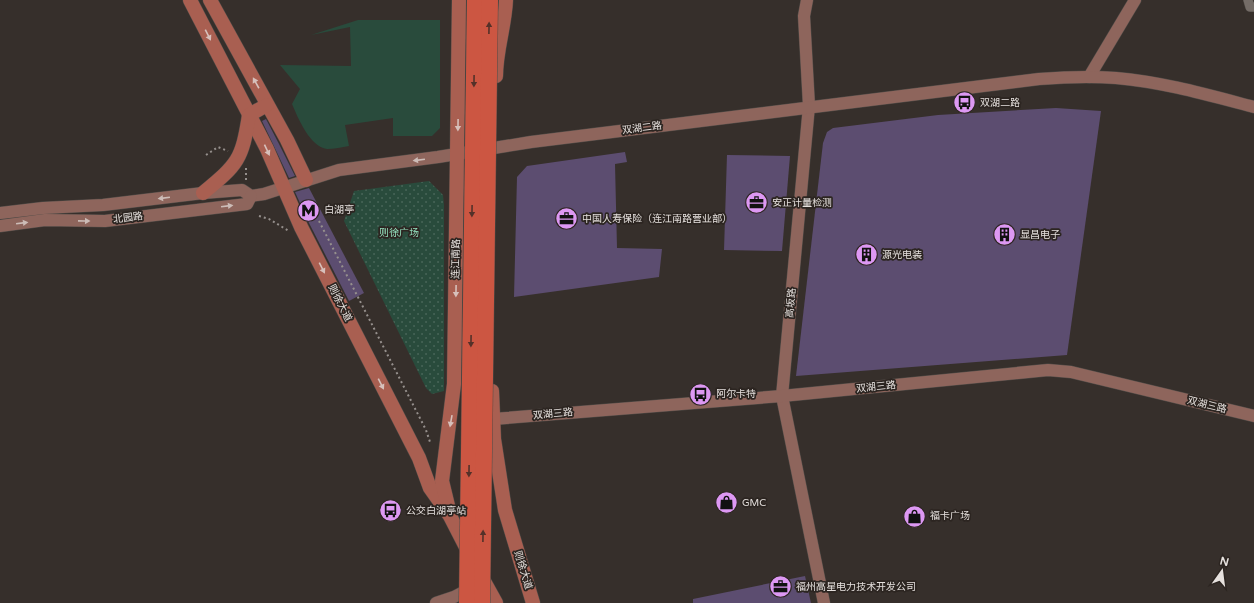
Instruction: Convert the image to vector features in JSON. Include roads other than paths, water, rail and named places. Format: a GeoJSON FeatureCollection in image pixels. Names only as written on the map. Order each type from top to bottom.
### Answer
{"type":"FeatureCollection","features":[{"type":"Feature","properties":{"kind":"highway"},"geometry":{"type":"LineString","coordinates":[[467,603],[475,0]]}},
{"type":"Feature","properties":{"kind":"highway"},"geometry":{"type":"LineString","coordinates":[[482,603],[490,0]]}},
{"type":"Feature","properties":{"kind":"main road","name":"则徐大道"},"geometry":{"type":"LineString","coordinates":[[190,0],[249,115],[301,227],[419,458],[430,488],[450,516],[496,603]]}},
{"type":"Feature","properties":{"kind":"main road"},"geometry":{"type":"LineString","coordinates":[[210,0],[306,180]]}},
{"type":"Feature","properties":{"kind":"main road","name":"连江南路"},"geometry":{"type":"LineString","coordinates":[[450,516],[442,481],[454,384],[460,0]]}},
{"type":"Feature","properties":{"kind":"main road"},"geometry":{"type":"LineString","coordinates":[[493,419],[494,148],[496,64],[506,15],[506,0]]}},
{"type":"Feature","properties":{"kind":"main road","name":"高坂路"},"geometry":{"type":"LineString","coordinates":[[807,0],[804,16],[809,106],[782,396],[824,603]]}},
{"type":"Feature","properties":{"kind":"main road"},"geometry":{"type":"LineString","coordinates":[[1089,77],[1135,0]]}},
{"type":"Feature","properties":{"kind":"main road","name":"双湖二路"},"geometry":{"type":"LineString","coordinates":[[306,180],[339,170],[494,148],[809,106],[1039,79],[1089,77],[1137,81],[1173,86],[1254,107]]}},
{"type":"Feature","properties":{"kind":"main road"},"geometry":{"type":"LineString","coordinates":[[205,209],[203,193],[228,173],[239,157],[245,140],[249,115],[267,105]]}},
{"type":"Feature","properties":{"kind":"main road","name":"北园路"},"geometry":{"type":"LineString","coordinates":[[0,213],[43,208],[103,205],[203,193],[242,190],[251,196],[284,188],[306,180]]}},
{"type":"Feature","properties":{"kind":"main road","name":"北园路"},"geometry":{"type":"LineString","coordinates":[[0,226],[45,220],[105,221],[247,204],[251,196]]}},
{"type":"Feature","properties":{"kind":"main road","name":"双湖三路"},"geometry":{"type":"LineString","coordinates":[[493,419],[782,396],[1025,371],[1055,370],[1071,372],[1254,416]]}},
{"type":"Feature","properties":{"kind":"main road","name":"则徐大道"},"geometry":{"type":"LineString","coordinates":[[493,419],[497,462],[505,510],[533,603]]}},
{"type":"Feature","properties":{"kind":"main road"},"geometry":{"type":"LineString","coordinates":[[436,603],[454,597],[484,581]]}},
{"type":"Feature","properties":{"kind":"street"},"geometry":{"type":"LineString","coordinates":[[1248,0],[1250,7],[1254,7]]}},
{"type":"Feature","properties":{"kind":"place","name":"双湖二路"},"geometry":{"type":"Point","coordinates":[964,103]}},
{"type":"Feature","properties":{"kind":"place","name":"安正计量检测"},"geometry":{"type":"Point","coordinates":[756,203]}},
{"type":"Feature","properties":{"kind":"place","name":"白湖亭"},"geometry":{"type":"Point","coordinates":[308,210]}},
{"type":"Feature","properties":{"kind":"place","name":"中国人寿保险（连江南路营业部）"},"geometry":{"type":"Point","coordinates":[566,219]}},
{"type":"Feature","properties":{"kind":"place","name":"显昌电子"},"geometry":{"type":"Point","coordinates":[1004,235]}},
{"type":"Feature","properties":{"kind":"place","name":"源光电装"},"geometry":{"type":"Point","coordinates":[866,255]}},
{"type":"Feature","properties":{"kind":"place","name":"阿尔卡特"},"geometry":{"type":"Point","coordinates":[700,394]}},
{"type":"Feature","properties":{"kind":"place","name":"GMC"},"geometry":{"type":"Point","coordinates":[726,503]}},
{"type":"Feature","properties":{"kind":"place","name":"公交白湖亭站"},"geometry":{"type":"Point","coordinates":[391,511]}},
{"type":"Feature","properties":{"kind":"place","name":"福卡广场"},"geometry":{"type":"Point","coordinates":[914,516]}},
{"type":"Feature","properties":{"kind":"place","name":"福州高星电力技术开发公司"},"geometry":{"type":"Point","coordinates":[781,587]}},
{"type":"Feature","properties":{"kind":"park label","name":"则徐广场"},"geometry":{"type":"Point","coordinates":[399,233]}}]}
